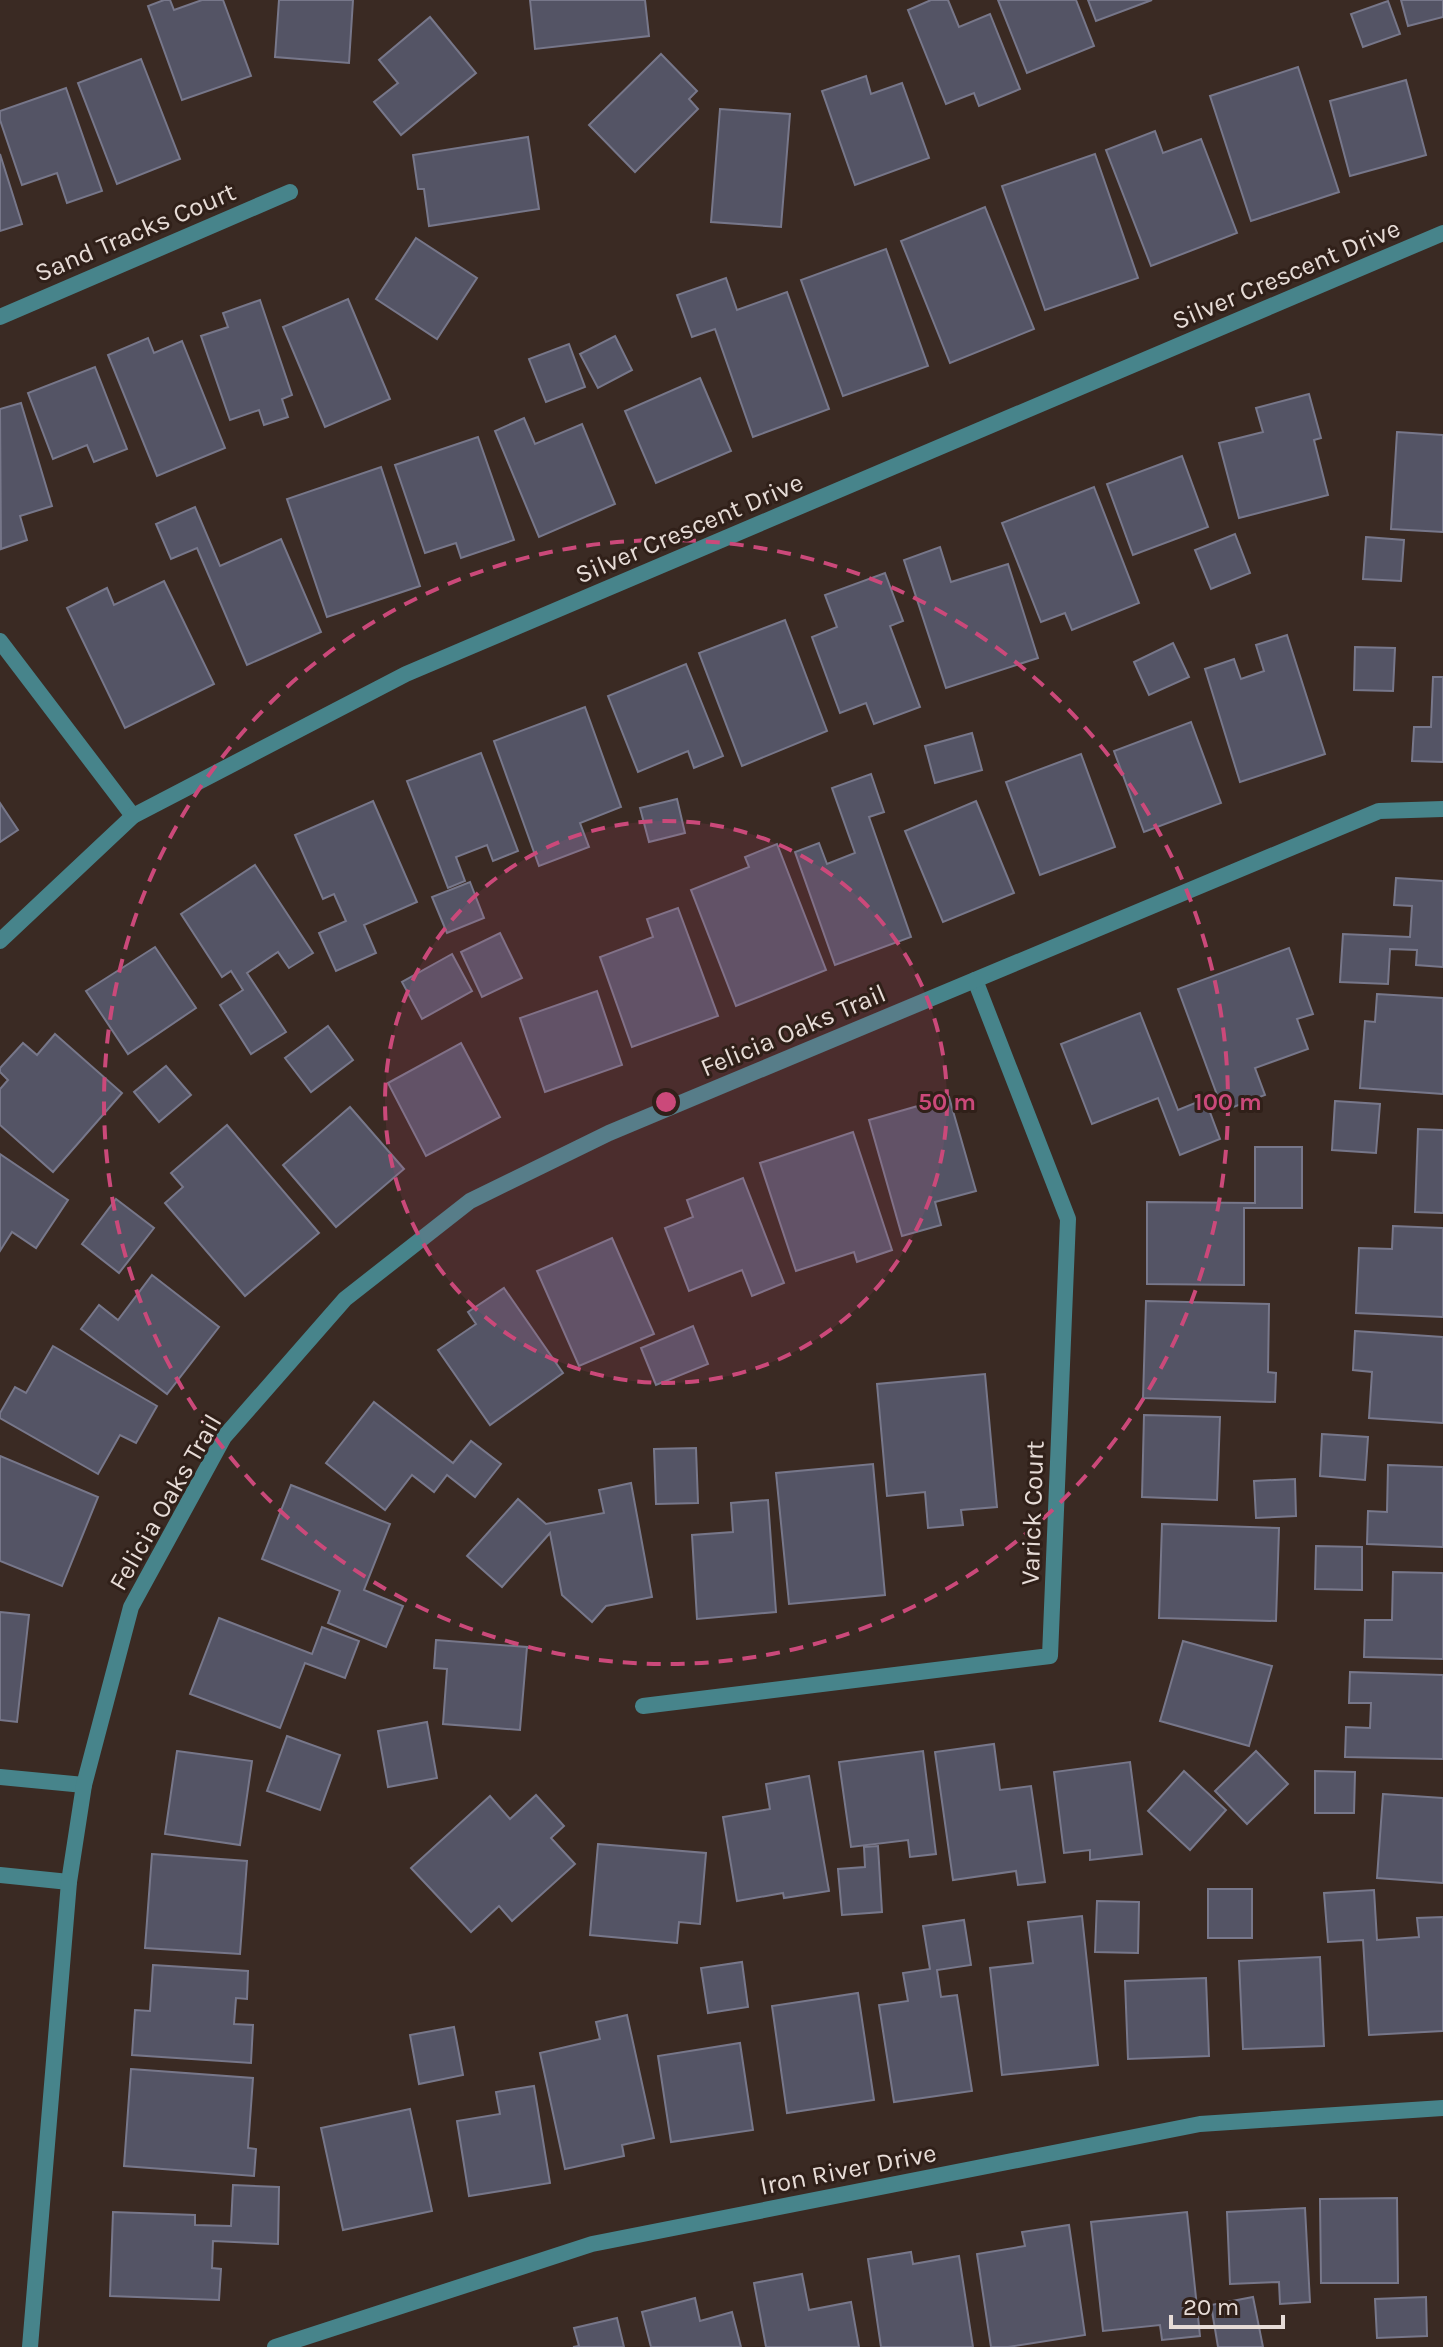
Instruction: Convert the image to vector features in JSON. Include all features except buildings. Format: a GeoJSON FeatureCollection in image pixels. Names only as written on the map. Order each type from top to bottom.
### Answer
{"type":"FeatureCollection","features":[{"type":"Feature","properties":{"kind":"street","name":"Sand Tracks Court"},"geometry":{"type":"LineString","coordinates":[[0,317],[290,192]]}},
{"type":"Feature","properties":{"kind":"street","name":"Silver Crescent Drive"},"geometry":{"type":"LineString","coordinates":[[0,941],[133,816],[406,674],[1443,233]]}},
{"type":"Feature","properties":{"kind":"street"},"geometry":{"type":"LineString","coordinates":[[0,641],[133,816]]}},
{"type":"Feature","properties":{"kind":"street","name":"Felicia Oaks Trail"},"geometry":{"type":"LineString","coordinates":[[30,2347],[69,1882],[84,1785],[131,1607],[224,1437],[345,1299],[470,1201],[609,1133],[1379,811],[1443,809]]}},
{"type":"Feature","properties":{"kind":"street","name":"Varick Court"},"geometry":{"type":"LineString","coordinates":[[643,1706],[1050,1656],[1068,1219],[975,980]]}},
{"type":"Feature","properties":{"kind":"street"},"geometry":{"type":"LineString","coordinates":[[0,1777],[84,1785]]}},
{"type":"Feature","properties":{"kind":"street"},"geometry":{"type":"LineString","coordinates":[[0,1875],[69,1882]]}},
{"type":"Feature","properties":{"kind":"street","name":"Iron River Drive"},"geometry":{"type":"LineString","coordinates":[[275,2347],[592,2244],[1200,2124],[1443,2108]]}}]}
